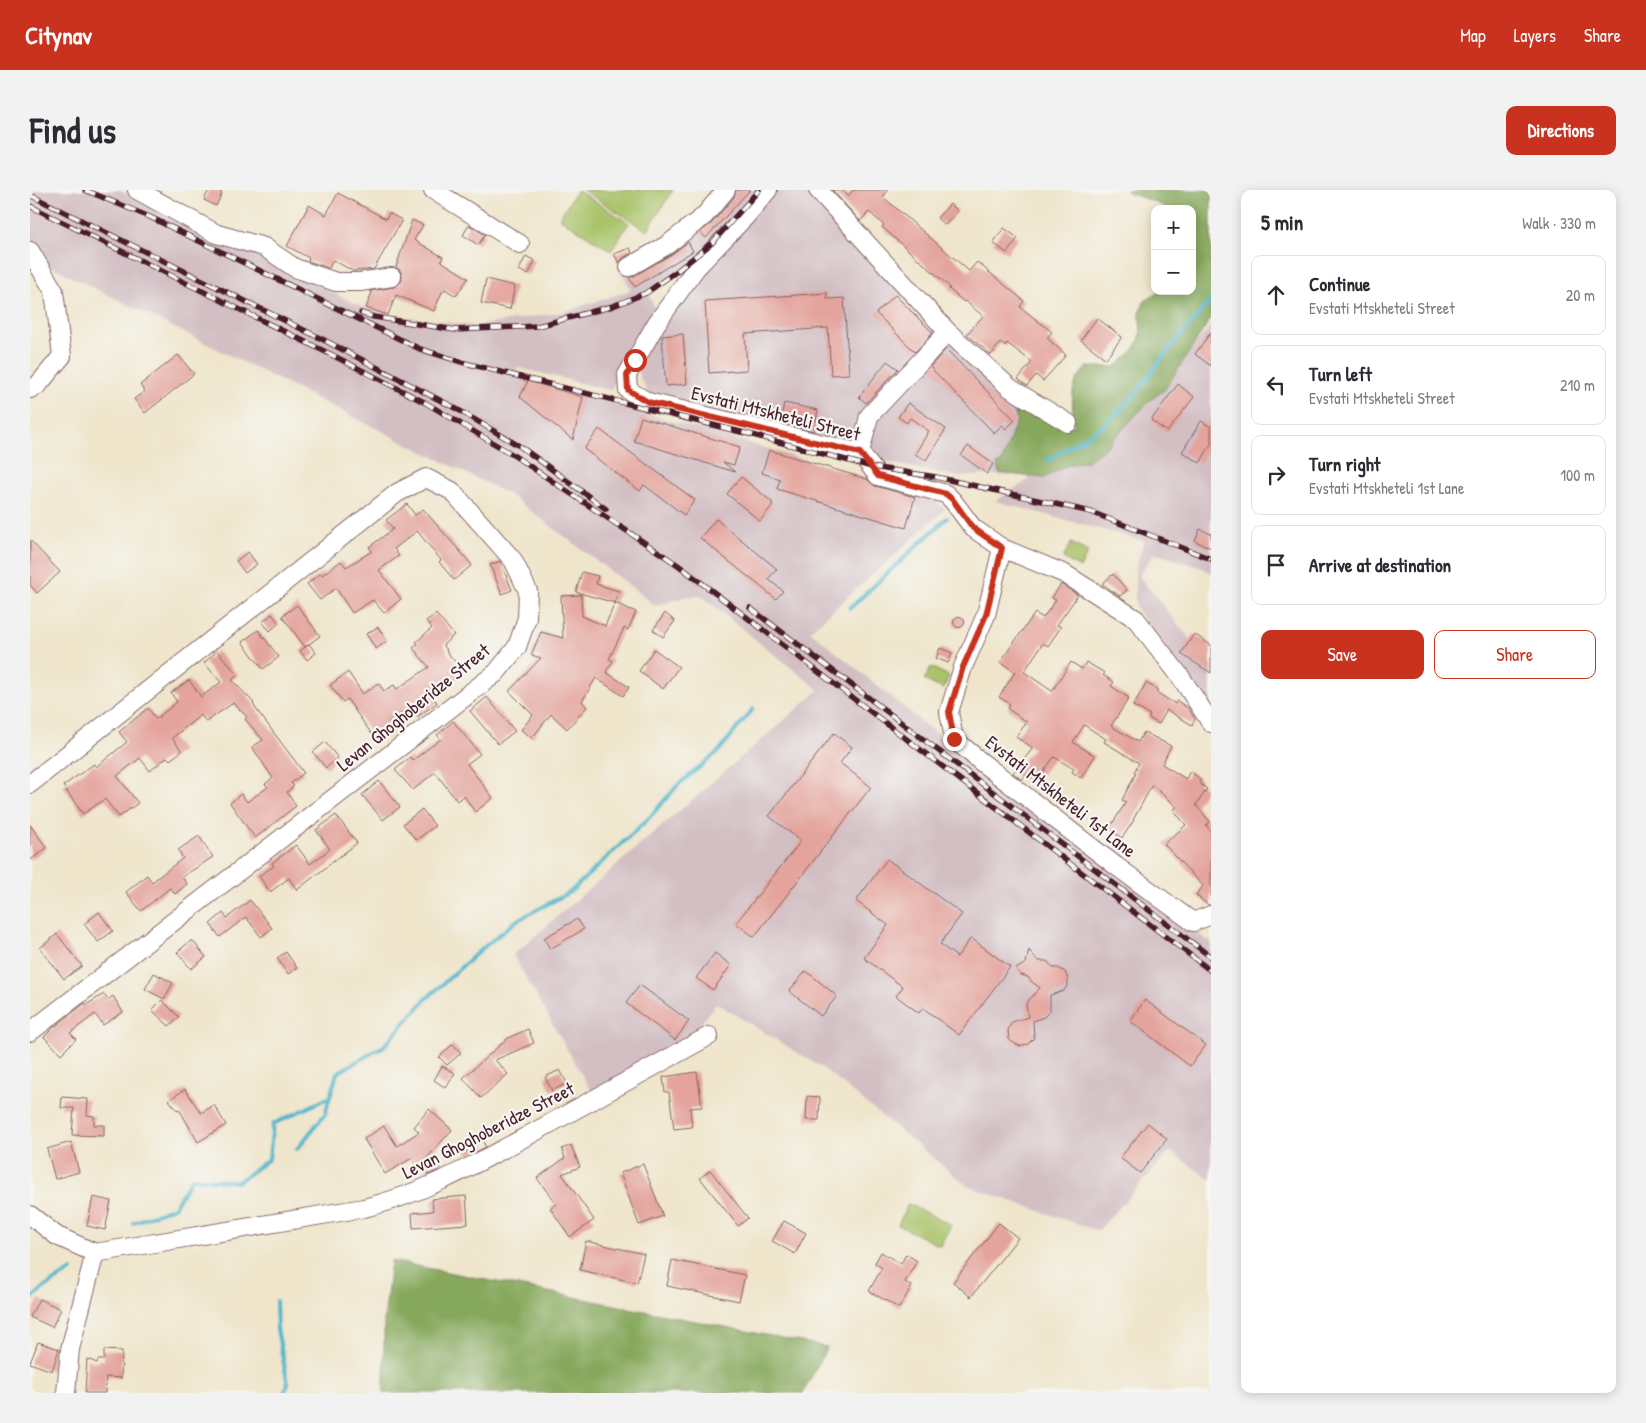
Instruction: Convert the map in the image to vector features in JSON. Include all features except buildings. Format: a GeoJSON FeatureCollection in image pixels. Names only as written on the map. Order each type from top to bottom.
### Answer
{"type":"FeatureCollection","features":[{"type":"Feature","properties":{"kind":"street"},"geometry":{"type":"LineString","coordinates":[[137,190],[217,234],[264,247],[295,268],[303,271],[336,282],[367,282],[392,277]]}},
{"type":"Feature","properties":{"kind":"street"},"geometry":{"type":"LineString","coordinates":[[433,190],[520,244]]}},
{"type":"Feature","properties":{"kind":"street"},"geometry":{"type":"LineString","coordinates":[[629,267],[667,245],[704,216],[726,190]]}},
{"type":"Feature","properties":{"kind":"street","name":"Evstati Mtskheteli Street"},"geometry":{"type":"LineString","coordinates":[[768,190],[696,268],[656,324],[627,375],[628,390],[648,402],[860,453],[878,476],[946,494],[953,500],[973,528],[1002,548],[1065,574],[1136,619],[1180,676],[1211,722]]}},
{"type":"Feature","properties":{"kind":"street"},"geometry":{"type":"LineString","coordinates":[[818,190],[948,332],[1010,388],[1068,423]]}},
{"type":"Feature","properties":{"kind":"street"},"geometry":{"type":"LineString","coordinates":[[30,251],[54,291],[62,356],[38,385],[30,389]]}},
{"type":"Feature","properties":{"kind":"street"},"geometry":{"type":"LineString","coordinates":[[860,453],[869,416],[948,332]]}},
{"type":"Feature","properties":{"kind":"street","name":"Levan Ghoghoberidze Street"},"geometry":{"type":"LineString","coordinates":[[30,784],[397,493],[426,478],[452,491],[513,560],[528,591],[527,618],[517,647],[496,672],[30,1032]]}},
{"type":"Feature","properties":{"kind":"street","name":"Evstati Mtskheteli 1st Lane"},"geometry":{"type":"LineString","coordinates":[[1002,548],[986,615],[963,667],[949,712],[954,739],[1108,860],[1193,922],[1211,915]]}},
{"type":"Feature","properties":{"kind":"street","name":"Levan Ghoghoberidze Street"},"geometry":{"type":"LineString","coordinates":[[96,1253],[390,1202],[432,1186],[478,1163],[709,1036]]}},
{"type":"Feature","properties":{"kind":"street"},"geometry":{"type":"LineString","coordinates":[[30,1215],[58,1236],[96,1253],[70,1349],[66,1393]]}},
{"type":"Feature","properties":{"kind":"shaded area"},"geometry":{"type":"Polygon","coordinates":[[[30,190],[119,190],[375,313],[475,326],[564,312],[631,290],[618,266],[701,215],[721,190],[764,190],[693,264],[648,294],[658,314],[610,390],[515,367],[524,378],[930,496],[945,509],[810,631],[950,745],[1208,941],[1211,939],[1211,1180],[1170,1151],[1098,1231],[968,1186],[824,1069],[716,1003],[688,1040],[593,1094],[513,955],[819,690],[700,595],[685,597],[656,606],[510,495],[30,256],[30,190]]]}},
{"type":"Feature","properties":{"kind":"shaded area"},"geometry":{"type":"Polygon","coordinates":[[[772,190],[812,190],[983,373],[1069,432],[1010,476],[958,477],[877,460],[874,453],[649,397],[636,368],[674,305],[772,190]]]}},
{"type":"Feature","properties":{"kind":"shaded area"},"geometry":{"type":"Polygon","coordinates":[[[1211,326],[1211,573],[1200,567],[1154,553],[1139,576],[1211,665],[1211,710],[1135,607],[1135,571],[1144,541],[995,501],[1038,474],[1166,377],[1211,326]]]}},
{"type":"Feature","properties":{"kind":"green space"},"geometry":{"type":"Polygon","coordinates":[[[577,190],[629,223],[611,251],[559,218],[577,190]]]}},
{"type":"Feature","properties":{"kind":"green space"},"geometry":{"type":"Polygon","coordinates":[[[583,190],[673,190],[647,231],[583,190]]]}},
{"type":"Feature","properties":{"kind":"green space"},"geometry":{"type":"Polygon","coordinates":[[[1125,190],[1211,190],[1211,318],[1165,389],[1149,401],[1103,450],[1087,461],[1068,465],[1044,478],[999,473],[997,465],[1002,462],[1017,420],[1011,403],[1020,401],[1074,427],[1072,402],[1076,381],[1087,367],[1115,367],[1134,350],[1140,337],[1140,315],[1144,302],[1153,295],[1196,295],[1196,238],[1199,233],[1198,223],[1196,222],[1196,205],[1161,205],[1128,193],[1125,190]]]}},
{"type":"Feature","properties":{"kind":"green space"},"geometry":{"type":"Polygon","coordinates":[[[1071,543],[1088,552],[1080,568],[1063,558],[1071,543]]]}},
{"type":"Feature","properties":{"kind":"green space"},"geometry":{"type":"Polygon","coordinates":[[[931,667],[949,676],[943,689],[924,680],[931,667]]]}},
{"type":"Feature","properties":{"kind":"green space"},"geometry":{"type":"Polygon","coordinates":[[[908,1204],[951,1225],[940,1246],[898,1225],[908,1204]]]}},
{"type":"Feature","properties":{"kind":"green space"},"geometry":{"type":"Polygon","coordinates":[[[391,1261],[827,1347],[803,1393],[384,1393],[384,1321],[391,1261]]]}},
{"type":"Feature","properties":{"kind":"waterway"},"geometry":{"type":"LineString","coordinates":[[1048,460],[1103,426],[1134,396],[1165,354],[1211,300]]}},
{"type":"Feature","properties":{"kind":"waterway"},"geometry":{"type":"LineString","coordinates":[[850,608],[947,518]]}},
{"type":"Feature","properties":{"kind":"waterway"},"geometry":{"type":"LineString","coordinates":[[297,1149],[325,1114],[337,1073],[384,1046],[426,999],[516,921],[570,892],[648,819],[679,784],[718,752],[753,709]]}},
{"type":"Feature","properties":{"kind":"waterway"},"geometry":{"type":"LineString","coordinates":[[133,1223],[174,1207],[192,1178],[238,1182],[269,1159],[273,1124],[330,1097]]}},
{"type":"Feature","properties":{"kind":"waterway"},"geometry":{"type":"LineString","coordinates":[[30,1300],[45,1287],[72,1270]]}},
{"type":"Feature","properties":{"kind":"waterway"},"geometry":{"type":"LineString","coordinates":[[276,1301],[277,1329],[288,1384],[284,1393]]}},
{"type":"Feature","properties":{"kind":"railway"},"geometry":{"type":"LineString","coordinates":[[85,190],[152,218],[420,349],[465,363],[753,435],[872,467],[936,477],[1091,512],[1211,559]]}},
{"type":"Feature","properties":{"kind":"railway"},"geometry":{"type":"LineString","coordinates":[[361,313],[374,317],[455,330],[538,326],[613,306],[646,293],[677,271],[713,242],[759,190]]}},
{"type":"Feature","properties":{"kind":"railway"},"geometry":{"type":"LineString","coordinates":[[30,195],[322,339],[455,408],[521,447],[606,509]]}},
{"type":"Feature","properties":{"kind":"railway"},"geometry":{"type":"LineString","coordinates":[[30,206],[426,403],[510,453],[678,565],[1211,971]]}},
{"type":"Feature","properties":{"kind":"railway"},"geometry":{"type":"LineString","coordinates":[[750,608],[1211,957]]}},
{"type":"Feature","properties":{"kind":"route"},"geometry":{"type":"LineString","coordinates":[[635,360],[627,375],[628,390],[648,402],[860,453],[878,476],[946,494],[953,500],[973,528],[1002,548],[986,615],[963,667],[949,712],[954,739]]}}]}
